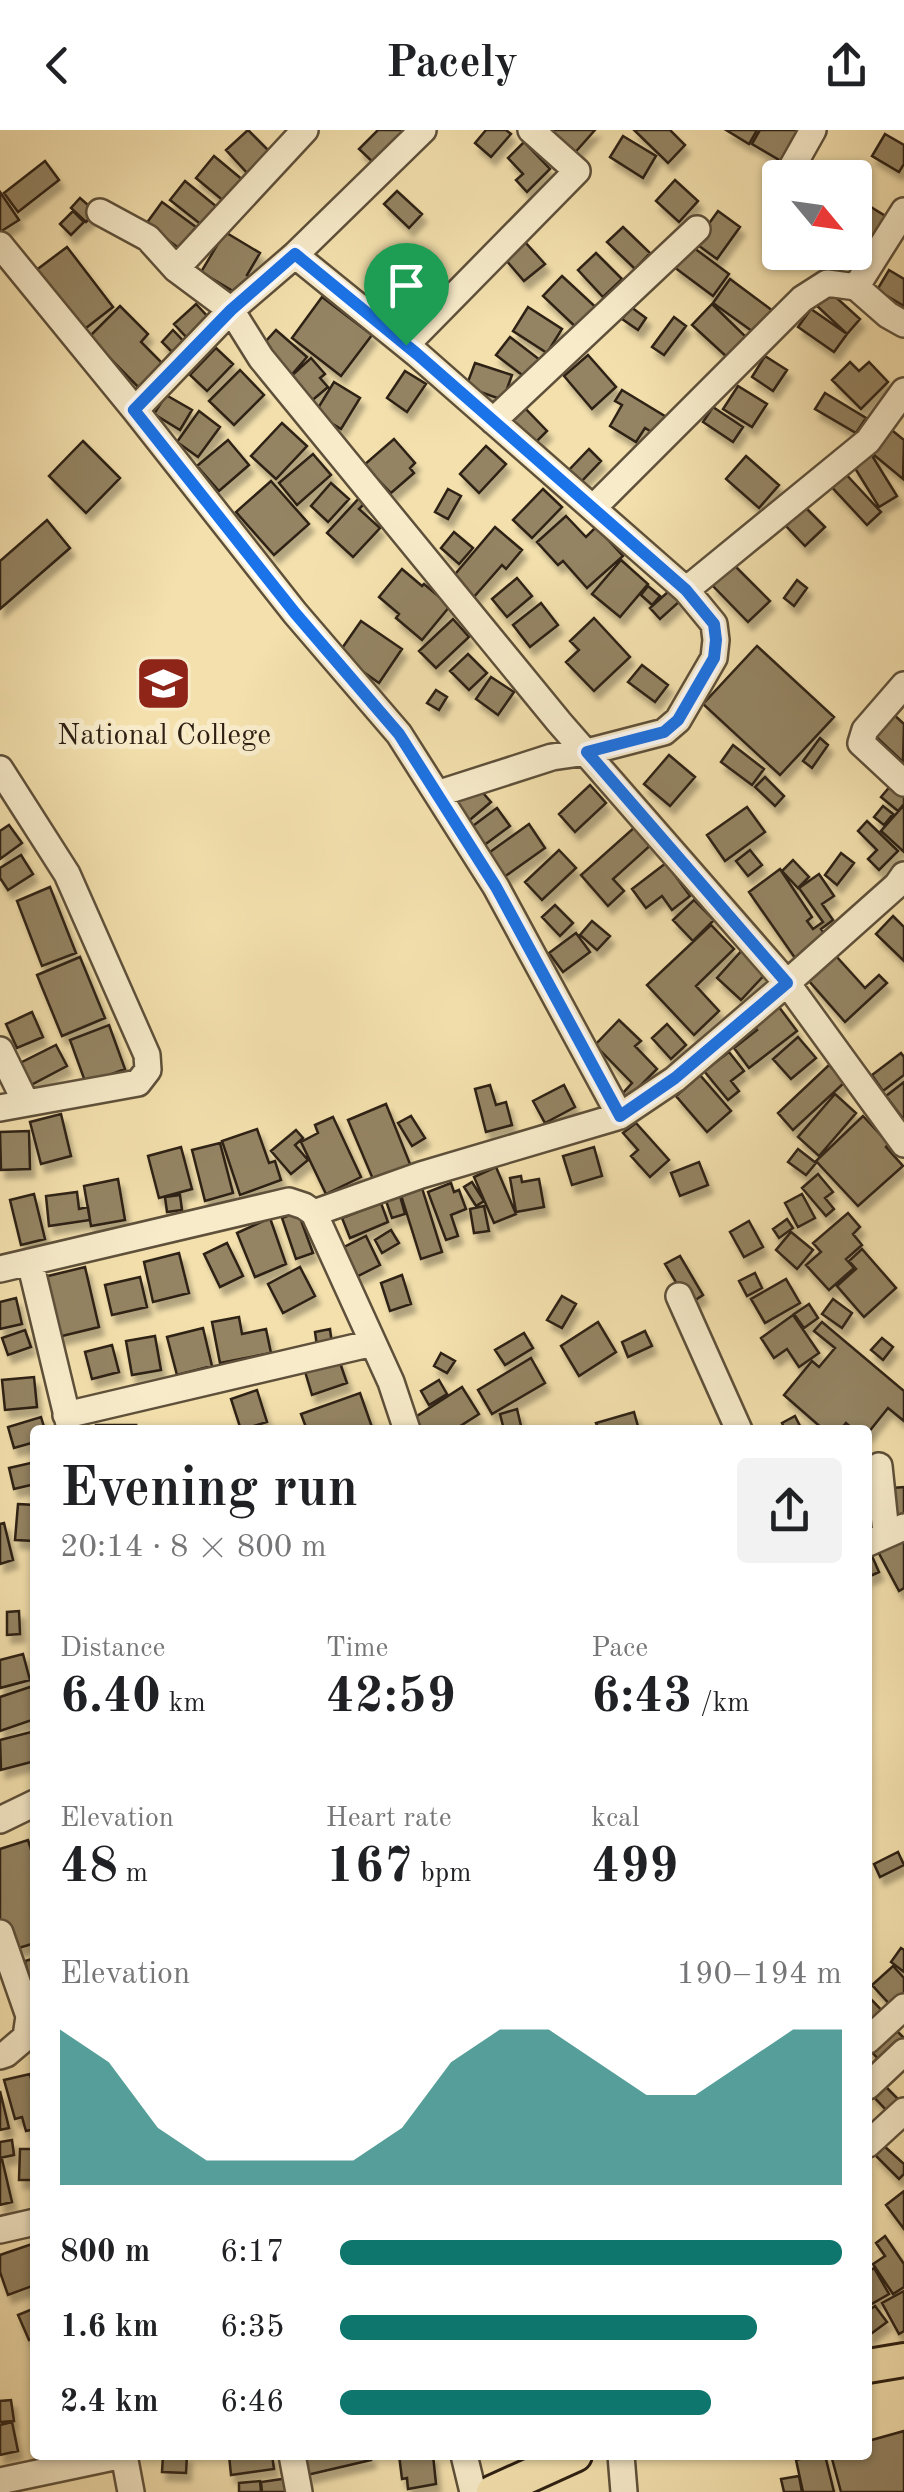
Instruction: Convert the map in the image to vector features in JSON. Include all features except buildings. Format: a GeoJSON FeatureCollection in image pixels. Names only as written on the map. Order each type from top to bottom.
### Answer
{"type":"FeatureCollection","features":[{"type":"Feature","properties":{"kind":"main road"},"geometry":{"type":"LineString","coordinates":[[872,2365],[904,2360]]}},
{"type":"Feature","properties":{"kind":"main road"},"geometry":{"type":"LineString","coordinates":[[493,2492],[564,2460]]}},
{"type":"Feature","properties":{"kind":"street"},"geometry":{"type":"LineString","coordinates":[[176,268],[305,130]]}},
{"type":"Feature","properties":{"kind":"street"},"geometry":{"type":"LineString","coordinates":[[134,410],[231,310],[424,130]]}},
{"type":"Feature","properties":{"kind":"street"},"geometry":{"type":"LineString","coordinates":[[406,345],[577,171],[531,130]]}},
{"type":"Feature","properties":{"kind":"street"},"geometry":{"type":"LineString","coordinates":[[796,160],[813,130]]}},
{"type":"Feature","properties":{"kind":"street"},"geometry":{"type":"LineString","coordinates":[[856,287],[904,211]]}},
{"type":"Feature","properties":{"kind":"street"},"geometry":{"type":"LineString","coordinates":[[100,212],[148,238],[176,268],[231,310],[273,374],[559,722],[787,983],[904,1144]]}},
{"type":"Feature","properties":{"kind":"street"},"geometry":{"type":"LineString","coordinates":[[493,421],[697,229]]}},
{"type":"Feature","properties":{"kind":"street"},"geometry":{"type":"LineString","coordinates":[[0,245],[295,613],[399,734],[496,887],[620,1116]]}},
{"type":"Feature","properties":{"kind":"street"},"geometry":{"type":"LineString","coordinates":[[295,254],[406,345],[686,590],[714,624],[714,658],[678,720],[664,732],[552,758],[436,794]]}},
{"type":"Feature","properties":{"kind":"street"},"geometry":{"type":"LineString","coordinates":[[593,508],[802,299],[827,283],[856,287],[888,316],[904,324]]}},
{"type":"Feature","properties":{"kind":"street"},"geometry":{"type":"LineString","coordinates":[[686,590],[868,441],[904,391]]}},
{"type":"Feature","properties":{"kind":"street"},"geometry":{"type":"LineString","coordinates":[[904,685],[865,730],[861,743],[904,784]]}},
{"type":"Feature","properties":{"kind":"street"},"geometry":{"type":"LineString","coordinates":[[0,769],[68,874],[146,1055],[148,1070],[138,1083],[0,1108]]}},
{"type":"Feature","properties":{"kind":"street"},"geometry":{"type":"LineString","coordinates":[[314,1213],[421,1174],[620,1116],[675,1078],[902,885]]}},
{"type":"Feature","properties":{"kind":"street"},"geometry":{"type":"LineString","coordinates":[[0,1050],[26,1103]]}},
{"type":"Feature","properties":{"kind":"street"},"geometry":{"type":"LineString","coordinates":[[0,1269],[290,1201],[304,1206],[314,1213],[390,1382],[405,1425]]}},
{"type":"Feature","properties":{"kind":"street"},"geometry":{"type":"LineString","coordinates":[[30,1262],[68,1422],[373,1343]]}},
{"type":"Feature","properties":{"kind":"street"},"geometry":{"type":"LineString","coordinates":[[679,1296],[737,1425]]}},
{"type":"Feature","properties":{"kind":"street"},"geometry":{"type":"LineString","coordinates":[[884,1466],[886,1534]]}},
{"type":"Feature","properties":{"kind":"street"},"geometry":{"type":"LineString","coordinates":[[0,1818],[30,1805]]}},
{"type":"Feature","properties":{"kind":"street"},"geometry":{"type":"LineString","coordinates":[[0,1933],[29,2016],[26,2037],[0,2056]]}},
{"type":"Feature","properties":{"kind":"street"},"geometry":{"type":"LineString","coordinates":[[872,2036],[904,2007]]}},
{"type":"Feature","properties":{"kind":"street"},"geometry":{"type":"LineString","coordinates":[[872,2073],[904,2052]]}},
{"type":"Feature","properties":{"kind":"street"},"geometry":{"type":"LineString","coordinates":[[872,2140],[904,2111]]}},
{"type":"Feature","properties":{"kind":"street"},"geometry":{"type":"LineString","coordinates":[[0,2230],[30,2223]]}},
{"type":"Feature","properties":{"kind":"street"},"geometry":{"type":"LineString","coordinates":[[0,2481],[100,2460]]}},
{"type":"Feature","properties":{"kind":"street"},"geometry":{"type":"LineString","coordinates":[[125,2460],[131,2492]]}},
{"type":"Feature","properties":{"kind":"street"},"geometry":{"type":"LineString","coordinates":[[293,2460],[300,2492]]}},
{"type":"Feature","properties":{"kind":"street"},"geometry":{"type":"LineString","coordinates":[[465,2460],[473,2492]]}},
{"type":"Feature","properties":{"kind":"street"},"geometry":{"type":"LineString","coordinates":[[621,2460],[624,2492]]}},
{"type":"Feature","properties":{"kind":"place","name":"National College"},"geometry":{"type":"Point","coordinates":[164,683]}},
{"type":"Feature","properties":{"kind":"route"},"geometry":{"type":"LineString","coordinates":[[295,254],[406,345],[686,590],[714,624],[714,658],[678,720],[664,732],[587,752],[787,983],[675,1078],[620,1116],[496,887],[399,734],[295,613],[134,410],[231,310],[295,254]]}}]}
